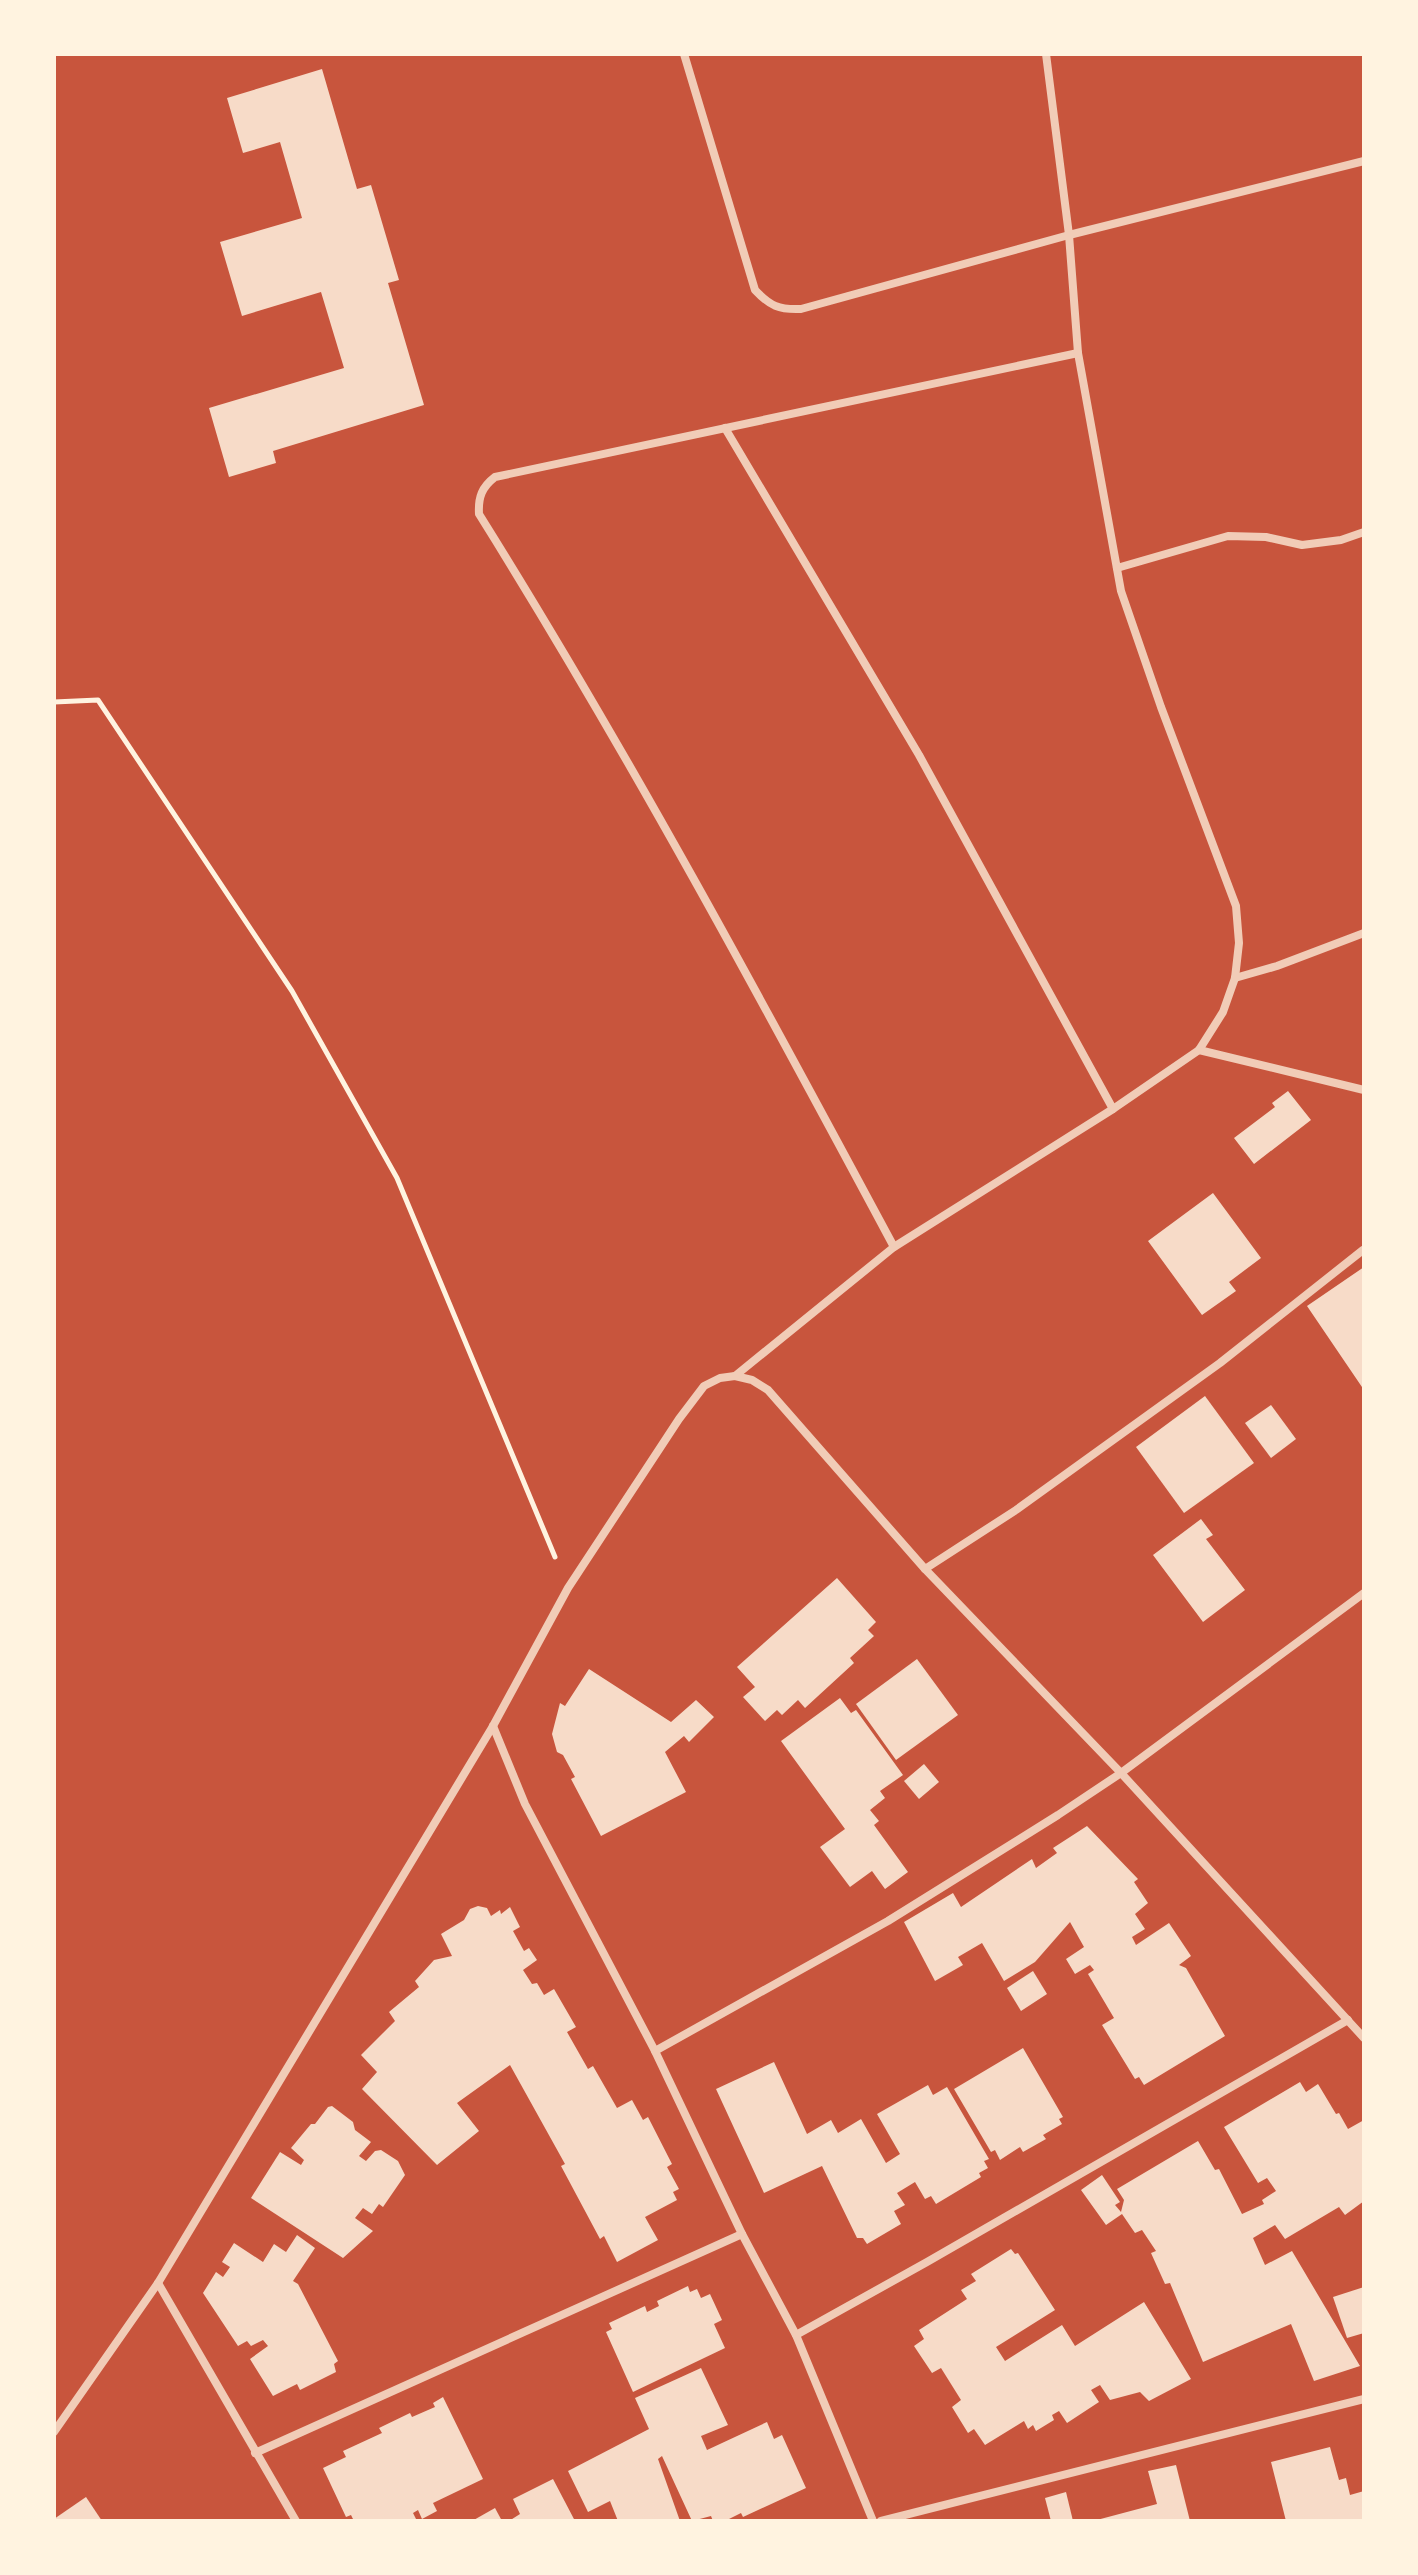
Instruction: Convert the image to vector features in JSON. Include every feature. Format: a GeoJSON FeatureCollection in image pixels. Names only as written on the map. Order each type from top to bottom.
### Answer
{"type":"FeatureCollection","features":[{"type":"Feature","properties":{"kind":"street"},"geometry":{"type":"LineString","coordinates":[[684,54],[755,290],[767,303],[782,309],[801,309],[1069,235],[1364,161]]}},
{"type":"Feature","properties":{"kind":"street"},"geometry":{"type":"LineString","coordinates":[[735,1376],[894,1247],[1113,1109],[1199,1050],[1223,1012],[1235,978],[1239,943],[1236,906],[1121,591],[1078,353],[1069,235],[1046,54]]}},
{"type":"Feature","properties":{"kind":"street"},"geometry":{"type":"LineString","coordinates":[[894,1247],[775,1025],[573,666],[479,514],[478,501],[481,491],[495,477],[1078,353]]}},
{"type":"Feature","properties":{"kind":"street"},"geometry":{"type":"LineString","coordinates":[[725,428],[919,755],[1113,1109]]}},
{"type":"Feature","properties":{"kind":"street"},"geometry":{"type":"LineString","coordinates":[[1117,568],[1228,536],[1266,537],[1302,545],[1341,540],[1364,532]]}},
{"type":"Feature","properties":{"kind":"street"},"geometry":{"type":"LineString","coordinates":[[1235,978],[1277,966],[1364,933]]}},
{"type":"Feature","properties":{"kind":"street"},"geometry":{"type":"LineString","coordinates":[[1199,1050],[1364,1090]]}},
{"type":"Feature","properties":{"kind":"street"},"geometry":{"type":"LineString","coordinates":[[925,1569],[1016,1510],[1220,1363],[1363,1250]]}},
{"type":"Feature","properties":{"kind":"street"},"geometry":{"type":"LineString","coordinates":[[54,2432],[158,2283],[493,1726],[568,1588],[679,1419],[704,1386],[720,1378],[735,1376],[752,1380],[768,1390],[925,1569],[1121,1773],[1364,2038]]}},
{"type":"Feature","properties":{"kind":"street"},"geometry":{"type":"LineString","coordinates":[[655,2051],[888,1921],[1121,1773],[1364,1593]]}},
{"type":"Feature","properties":{"kind":"street"},"geometry":{"type":"LineString","coordinates":[[493,1726],[525,1804],[655,2051],[742,2234],[796,2335],[873,2521]]}},
{"type":"Feature","properties":{"kind":"street"},"geometry":{"type":"LineString","coordinates":[[796,2335],[1348,2020]]}},
{"type":"Feature","properties":{"kind":"street"},"geometry":{"type":"LineString","coordinates":[[255,2453],[742,2234]]}},
{"type":"Feature","properties":{"kind":"street"},"geometry":{"type":"LineString","coordinates":[[158,2283],[296,2521]]}},
{"type":"Feature","properties":{"kind":"street"},"geometry":{"type":"LineString","coordinates":[[881,2521],[1364,2399]]}},
{"type":"Feature","properties":{"kind":"path"},"geometry":{"type":"LineString","coordinates":[[54,702],[98,700],[292,991],[397,1178],[568,1588]]}},
{"type":"Feature","properties":{"kind":"building"},"geometry":{"type":"Polygon","coordinates":[[[322,69],[357,189],[371,185],[399,280],[388,283],[424,405],[273,451],[276,463],[229,477],[209,408],[344,368],[321,292],[242,316],[220,242],[302,218],[280,142],[243,153],[227,98],[322,69]]]}},
{"type":"Feature","properties":{"kind":"building"},"geometry":{"type":"Polygon","coordinates":[[[1288,1091],[1311,1120],[1254,1164],[1234,1138],[1275,1107],[1272,1103],[1288,1091]]]}},
{"type":"Feature","properties":{"kind":"building"},"geometry":{"type":"Polygon","coordinates":[[[1213,1193],[1261,1258],[1229,1282],[1236,1291],[1202,1315],[1148,1241],[1213,1193]]]}},
{"type":"Feature","properties":{"kind":"building"},"geometry":{"type":"Polygon","coordinates":[[[1364,1267],[1363,1337],[1364,1390],[1307,1306],[1364,1267]]]}},
{"type":"Feature","properties":{"kind":"building"},"geometry":{"type":"Polygon","coordinates":[[[1205,1396],[1254,1463],[1184,1513],[1136,1447],[1205,1396]]]}},
{"type":"Feature","properties":{"kind":"building"},"geometry":{"type":"Polygon","coordinates":[[[1271,1405],[1296,1439],[1271,1458],[1245,1423],[1271,1405]]]}},
{"type":"Feature","properties":{"kind":"building"},"geometry":{"type":"Polygon","coordinates":[[[1201,1519],[1213,1535],[1206,1539],[1245,1590],[1203,1622],[1153,1555],[1201,1519]]]}},
{"type":"Feature","properties":{"kind":"building"},"geometry":{"type":"Polygon","coordinates":[[[837,1578],[876,1622],[868,1630],[874,1636],[850,1658],[854,1663],[805,1708],[798,1700],[782,1715],[777,1710],[765,1721],[743,1697],[755,1687],[737,1667],[837,1578]]]}},
{"type":"Feature","properties":{"kind":"building"},"geometry":{"type":"Polygon","coordinates":[[[917,1659],[958,1715],[896,1760],[856,1704],[917,1659]]]}},
{"type":"Feature","properties":{"kind":"building"},"geometry":{"type":"Polygon","coordinates":[[[589,1669],[671,1722],[696,1700],[714,1717],[689,1742],[684,1736],[665,1752],[686,1792],[601,1836],[571,1779],[575,1777],[563,1755],[557,1752],[552,1734],[560,1703],[565,1706],[589,1669]]]}},
{"type":"Feature","properties":{"kind":"building"},"geometry":{"type":"Polygon","coordinates":[[[840,1698],[851,1713],[856,1710],[903,1775],[880,1791],[885,1798],[870,1810],[879,1821],[874,1825],[908,1872],[885,1889],[872,1871],[850,1887],[820,1847],[845,1829],[781,1741],[840,1698]]]}},
{"type":"Feature","properties":{"kind":"building"},"geometry":{"type":"Polygon","coordinates":[[[924,1764],[939,1782],[919,1799],[904,1781],[924,1764]]]}},
{"type":"Feature","properties":{"kind":"building"},"geometry":{"type":"Polygon","coordinates":[[[1087,1826],[1138,1879],[1134,1882],[1148,1903],[1135,1914],[1145,1929],[1132,1937],[1136,1945],[1169,1923],[1191,1956],[1179,1965],[1186,1968],[1225,2036],[1144,2085],[1139,2077],[1135,2079],[1102,2025],[1114,2018],[1088,1974],[1094,1970],[1090,1965],[1075,1974],[1066,1959],[1084,1947],[1070,1922],[1035,1962],[1004,1981],[982,1943],[958,1957],[963,1965],[935,1981],[904,1922],[953,1893],[961,1907],[1032,1859],[1036,1868],[1057,1853],[1053,1848],[1087,1826]]]}},
{"type":"Feature","properties":{"kind":"building"},"geometry":{"type":"Polygon","coordinates":[[[478,1906],[487,1908],[491,1916],[500,1910],[501,1914],[510,1907],[520,1927],[513,1931],[524,1951],[529,1948],[537,1960],[523,1970],[544,1995],[554,1989],[576,2027],[567,2032],[588,2069],[593,2066],[617,2108],[632,2100],[643,2120],[648,2117],[672,2164],[667,2167],[679,2189],[673,2192],[677,2200],[645,2217],[658,2240],[617,2262],[604,2236],[600,2239],[561,2166],[565,2164],[510,2065],[457,2103],[479,2131],[437,2165],[362,2089],[377,2072],[361,2055],[395,2021],[389,2012],[419,1987],[415,1981],[434,1960],[452,1956],[441,1934],[464,1920],[470,1909],[478,1906]]]}},
{"type":"Feature","properties":{"kind":"building"},"geometry":{"type":"Polygon","coordinates":[[[1033,1971],[1047,1994],[1021,2011],[1007,1988],[1033,1971]]]}},
{"type":"Feature","properties":{"kind":"building"},"geometry":{"type":"Polygon","coordinates":[[[1023,2048],[1063,2117],[1059,2119],[1062,2124],[1043,2135],[1046,2139],[1023,2152],[1020,2147],[1000,2160],[995,2150],[991,2152],[954,2089],[1023,2048]]]}},
{"type":"Feature","properties":{"kind":"building"},"geometry":{"type":"Polygon","coordinates":[[[774,2062],[807,2134],[831,2120],[838,2133],[861,2119],[886,2163],[900,2154],[877,2114],[928,2085],[933,2095],[947,2087],[989,2159],[984,2161],[988,2168],[979,2173],[981,2177],[936,2204],[931,2196],[925,2199],[915,2182],[897,2193],[905,2205],[894,2211],[901,2224],[867,2244],[863,2238],[857,2238],[822,2166],[764,2193],[716,2089],[774,2062]]]}},
{"type":"Feature","properties":{"kind":"building"},"geometry":{"type":"Polygon","coordinates":[[[1300,2082],[1306,2092],[1318,2084],[1348,2129],[1364,2120],[1364,2201],[1345,2215],[1339,2207],[1285,2239],[1275,2225],[1253,2238],[1265,2265],[1292,2251],[1360,2366],[1314,2381],[1291,2324],[1203,2362],[1170,2283],[1165,2284],[1151,2253],[1156,2251],[1142,2230],[1135,2233],[1122,2214],[1106,2225],[1081,2190],[1102,2175],[1120,2202],[1115,2205],[1121,2212],[1124,2200],[1117,2189],[1198,2141],[1215,2170],[1219,2169],[1242,2214],[1264,2204],[1262,2200],[1276,2191],[1267,2178],[1258,2183],[1224,2127],[1300,2082]]]}},
{"type":"Feature","properties":{"kind":"building"},"geometry":{"type":"Polygon","coordinates":[[[332,2106],[353,2122],[355,2130],[371,2142],[359,2156],[366,2161],[375,2151],[381,2150],[398,2161],[405,2175],[383,2207],[379,2204],[372,2214],[363,2208],[355,2218],[373,2231],[343,2258],[251,2198],[280,2152],[301,2165],[304,2160],[291,2148],[311,2124],[315,2124],[332,2106]]]}},
{"type":"Feature","properties":{"kind":"building"},"geometry":{"type":"Polygon","coordinates":[[[297,2235],[315,2248],[293,2281],[298,2284],[338,2361],[334,2364],[336,2372],[300,2390],[297,2384],[273,2396],[250,2359],[268,2346],[263,2340],[251,2346],[247,2341],[238,2346],[203,2293],[216,2272],[223,2277],[230,2267],[222,2262],[234,2243],[263,2262],[274,2244],[286,2252],[297,2235]]]}},
{"type":"Feature","properties":{"kind":"building"},"geometry":{"type":"Polygon","coordinates":[[[1011,2249],[1018,2253],[1055,2310],[996,2347],[1005,2361],[1062,2325],[1075,2346],[1144,2302],[1191,2379],[1149,2401],[1140,2392],[1110,2400],[1100,2385],[1091,2390],[1099,2402],[1067,2423],[1059,2411],[1052,2415],[1054,2420],[1036,2431],[1033,2425],[1028,2429],[1024,2421],[985,2445],[974,2429],[968,2433],[952,2407],[961,2400],[941,2368],[932,2373],[914,2346],[924,2339],[919,2330],[967,2299],[961,2290],[976,2281],[971,2274],[1011,2249]]]}},
{"type":"Feature","properties":{"kind":"building"},"geometry":{"type":"Polygon","coordinates":[[[688,2286],[690,2292],[697,2289],[701,2298],[710,2294],[722,2320],[714,2324],[725,2348],[633,2392],[606,2332],[612,2329],[609,2323],[645,2306],[647,2312],[659,2306],[657,2301],[688,2286]]]}},
{"type":"Feature","properties":{"kind":"building"},"geometry":{"type":"Polygon","coordinates":[[[1364,2287],[1364,2333],[1347,2338],[1333,2297],[1364,2287]]]}},
{"type":"Feature","properties":{"kind":"building"},"geometry":{"type":"Polygon","coordinates":[[[701,2368],[728,2425],[701,2436],[707,2450],[767,2422],[774,2439],[782,2435],[806,2488],[743,2517],[741,2513],[725,2521],[713,2521],[711,2516],[692,2521],[662,2456],[658,2459],[680,2521],[618,2521],[610,2501],[588,2512],[568,2471],[649,2429],[635,2398],[701,2368]]]}},
{"type":"Feature","properties":{"kind":"building"},"geometry":{"type":"Polygon","coordinates":[[[443,2397],[483,2479],[433,2503],[437,2511],[422,2519],[418,2510],[413,2513],[417,2521],[354,2521],[351,2515],[346,2517],[323,2468],[346,2457],[343,2451],[382,2433],[379,2428],[410,2413],[412,2417],[435,2407],[433,2403],[443,2397]]]}},
{"type":"Feature","properties":{"kind":"building"},"geometry":{"type":"Polygon","coordinates":[[[1330,2447],[1339,2480],[1346,2478],[1350,2495],[1364,2491],[1364,2521],[1286,2521],[1271,2462],[1330,2447]]]}},
{"type":"Feature","properties":{"kind":"building"},"geometry":{"type":"Polygon","coordinates":[[[1176,2465],[1190,2521],[1093,2521],[1157,2504],[1148,2471],[1176,2465]]]}},
{"type":"Feature","properties":{"kind":"building"},"geometry":{"type":"Polygon","coordinates":[[[553,2479],[575,2521],[509,2521],[520,2514],[513,2499],[553,2479]]]}},
{"type":"Feature","properties":{"kind":"building"},"geometry":{"type":"Polygon","coordinates":[[[1066,2492],[1073,2521],[1051,2521],[1045,2498],[1066,2492]]]}},
{"type":"Feature","properties":{"kind":"building"},"geometry":{"type":"Polygon","coordinates":[[[86,2497],[102,2521],[54,2519],[86,2497]]]}},
{"type":"Feature","properties":{"kind":"building"},"geometry":{"type":"Polygon","coordinates":[[[495,2508],[502,2521],[472,2521],[495,2508]]]}}]}
